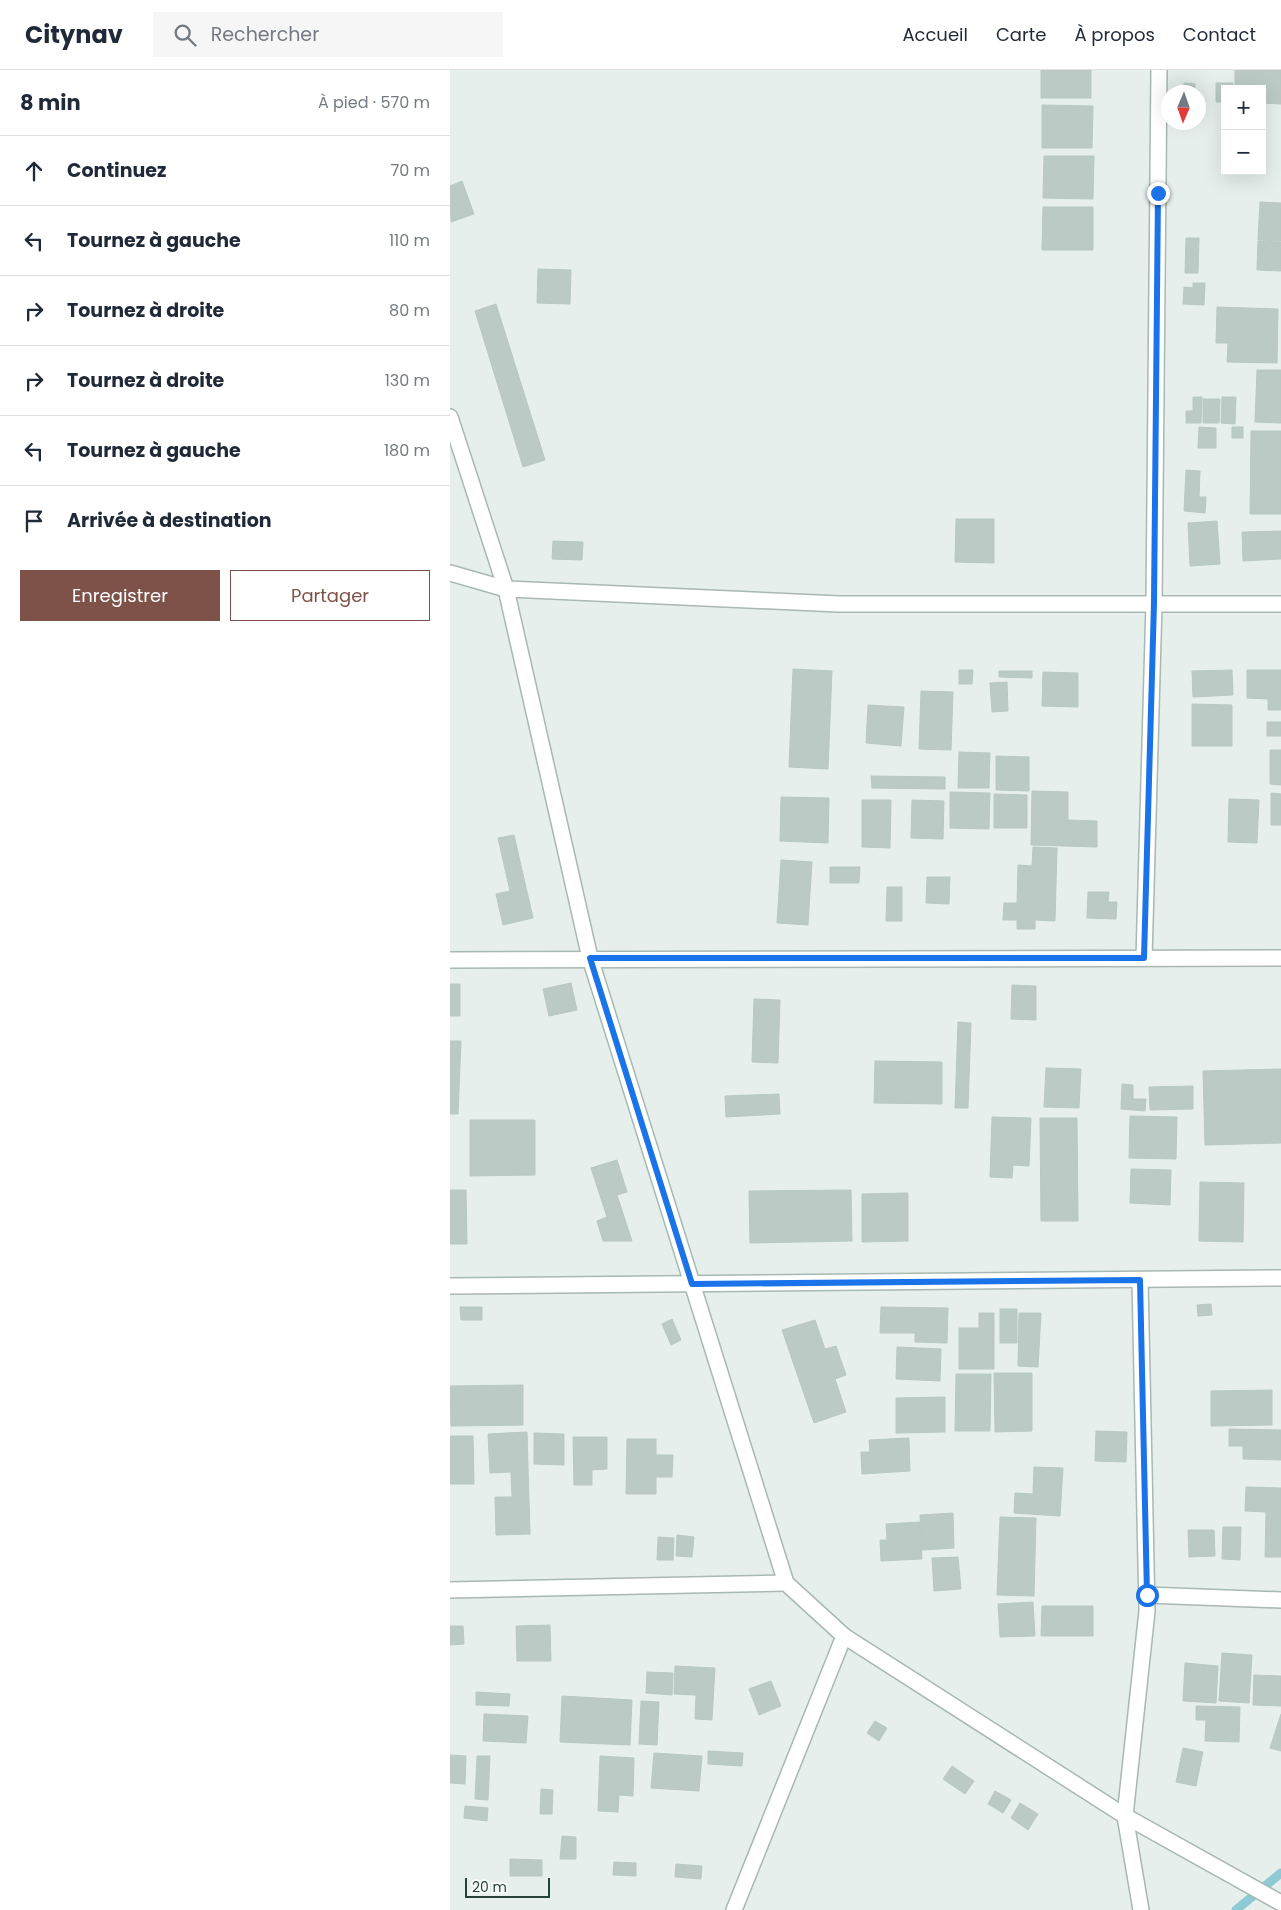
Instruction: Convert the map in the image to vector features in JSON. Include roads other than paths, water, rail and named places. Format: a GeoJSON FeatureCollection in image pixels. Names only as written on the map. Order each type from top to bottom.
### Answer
{"type":"FeatureCollection","features":[{"type":"Feature","properties":{"kind":"street"},"geometry":{"type":"LineString","coordinates":[[1144,958],[1154,603],[1159,70]]}},
{"type":"Feature","properties":{"kind":"street"},"geometry":{"type":"LineString","coordinates":[[450,417],[506,588],[590,958],[786,1583],[844,1636],[1125,1816],[1281,1903]]}},
{"type":"Feature","properties":{"kind":"street"},"geometry":{"type":"LineString","coordinates":[[450,573],[506,588],[839,604],[1281,604]]}},
{"type":"Feature","properties":{"kind":"street"},"geometry":{"type":"LineString","coordinates":[[450,960],[590,958],[1281,958]]}},
{"type":"Feature","properties":{"kind":"street"},"geometry":{"type":"LineString","coordinates":[[450,1286],[1281,1278]]}},
{"type":"Feature","properties":{"kind":"street"},"geometry":{"type":"LineString","coordinates":[[1140,1280],[1147,1611],[1125,1816],[1141,1910]]}},
{"type":"Feature","properties":{"kind":"street"},"geometry":{"type":"LineString","coordinates":[[450,1590],[786,1583]]}},
{"type":"Feature","properties":{"kind":"street"},"geometry":{"type":"LineString","coordinates":[[1147,1595],[1281,1600]]}},
{"type":"Feature","properties":{"kind":"street"},"geometry":{"type":"LineString","coordinates":[[734,1910],[844,1636]]}},
{"type":"Feature","properties":{"kind":"waterway"},"geometry":{"type":"LineString","coordinates":[[1236,1910],[1281,1873]]}}]}
